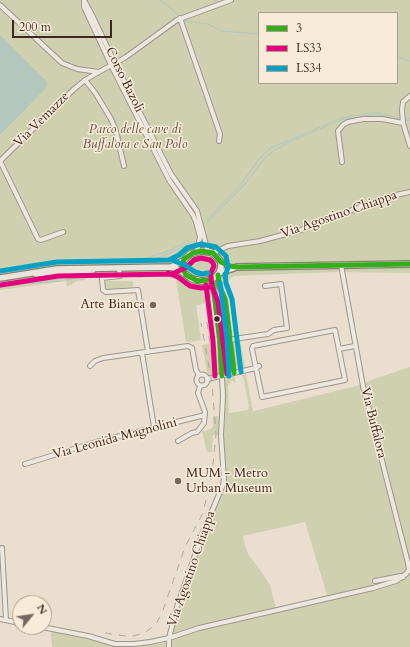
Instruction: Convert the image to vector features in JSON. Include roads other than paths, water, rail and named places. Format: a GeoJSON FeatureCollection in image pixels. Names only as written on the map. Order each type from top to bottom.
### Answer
{"type":"FeatureCollection","features":[{"type":"Feature","properties":{"kind":"main road"},"geometry":{"type":"LineString","coordinates":[[0,278],[57,268],[171,267],[197,251],[211,253],[220,261],[237,267]]}},
{"type":"Feature","properties":{"kind":"main road"},"geometry":{"type":"LineString","coordinates":[[183,261],[183,273]]}},
{"type":"Feature","properties":{"kind":"main road"},"geometry":{"type":"LineString","coordinates":[[219,274],[222,267],[220,261]]}},
{"type":"Feature","properties":{"kind":"main road"},"geometry":{"type":"LineString","coordinates":[[171,267],[183,273],[188,278],[202,281],[209,280],[219,274],[237,267],[410,264]]}},
{"type":"Feature","properties":{"kind":"main road"},"geometry":{"type":"LineString","coordinates":[[61,273],[64,270],[75,270],[80,267]]}},
{"type":"Feature","properties":{"kind":"main road"},"geometry":{"type":"LineString","coordinates":[[28,274],[61,273],[104,268]]}},
{"type":"Feature","properties":{"kind":"street","name":"Via Vemazze"},"geometry":{"type":"LineString","coordinates":[[63,232],[41,240],[38,239],[0,161],[85,80],[126,57],[180,18],[231,0]]}},
{"type":"Feature","properties":{"kind":"street","name":"Corso Bazoli"},"geometry":{"type":"LineString","coordinates":[[84,1],[84,7],[169,180],[193,215],[202,242],[211,253]]}},
{"type":"Feature","properties":{"kind":"street"},"geometry":{"type":"LineString","coordinates":[[0,5],[62,63],[72,68],[99,72]]}},
{"type":"Feature","properties":{"kind":"street"},"geometry":{"type":"LineString","coordinates":[[180,18],[220,134],[219,141]]}},
{"type":"Feature","properties":{"kind":"street"},"geometry":{"type":"LineString","coordinates":[[85,80],[96,94],[111,119],[116,131],[124,166]]}},
{"type":"Feature","properties":{"kind":"street"},"geometry":{"type":"LineString","coordinates":[[410,96],[402,105],[403,123],[410,146]]}},
{"type":"Feature","properties":{"kind":"street"},"geometry":{"type":"LineString","coordinates":[[342,162],[338,131],[343,124],[363,119],[382,119],[403,123]]}},
{"type":"Feature","properties":{"kind":"street","name":"Via Agostino Chiappa"},"geometry":{"type":"LineString","coordinates":[[211,253],[222,250],[228,246],[260,241],[301,230],[387,197],[410,192]]}},
{"type":"Feature","properties":{"kind":"street"},"geometry":{"type":"LineString","coordinates":[[197,251],[202,242]]}},
{"type":"Feature","properties":{"kind":"street"},"geometry":{"type":"LineString","coordinates":[[220,261],[222,250]]}},
{"type":"Feature","properties":{"kind":"street","name":"Via Buffalora"},"geometry":{"type":"LineString","coordinates":[[341,265],[363,386],[408,563],[408,572],[403,577]]}},
{"type":"Feature","properties":{"kind":"street"},"geometry":{"type":"LineString","coordinates":[[119,268],[120,276],[102,278],[103,290],[106,292],[138,290],[148,352]]}},
{"type":"Feature","properties":{"kind":"street"},"geometry":{"type":"LineString","coordinates":[[219,274],[219,285],[226,300],[234,373]]}},
{"type":"Feature","properties":{"kind":"street","name":"Via Agostino Chiappa"},"geometry":{"type":"LineString","coordinates":[[169,647],[169,638],[177,607],[203,532],[223,485],[224,479],[221,435],[222,376],[220,340],[214,287],[209,280]]}},
{"type":"Feature","properties":{"kind":"street"},"geometry":{"type":"LineString","coordinates":[[230,341],[234,339],[268,334],[274,330],[287,328],[281,284],[266,286]]}},
{"type":"Feature","properties":{"kind":"street"},"geometry":{"type":"LineString","coordinates":[[335,330],[345,380],[262,396],[257,367],[252,349],[252,346],[255,344],[335,330]]}},
{"type":"Feature","properties":{"kind":"street"},"geometry":{"type":"LineString","coordinates":[[90,366],[95,361],[103,358],[188,346],[192,348],[196,370],[199,375]]}},
{"type":"Feature","properties":{"kind":"street"},"geometry":{"type":"LineString","coordinates":[[339,349],[356,346]]}},
{"type":"Feature","properties":{"kind":"street"},"geometry":{"type":"LineString","coordinates":[[142,353],[154,428]]}},
{"type":"Feature","properties":{"kind":"street"},"geometry":{"type":"LineString","coordinates":[[207,379],[257,367]]}},
{"type":"Feature","properties":{"kind":"street"},"geometry":{"type":"LineString","coordinates":[[199,375],[204,375],[207,379]]}},
{"type":"Feature","properties":{"kind":"street"},"geometry":{"type":"LineString","coordinates":[[199,375],[196,378],[196,382],[200,386]]}},
{"type":"Feature","properties":{"kind":"street"},"geometry":{"type":"LineString","coordinates":[[200,386],[205,385],[207,379]]}},
{"type":"Feature","properties":{"kind":"street"},"geometry":{"type":"LineString","coordinates":[[178,441],[192,434],[202,426],[206,415],[198,396],[200,386]]}},
{"type":"Feature","properties":{"kind":"street","name":"Via Leonida Magnolini"},"geometry":{"type":"LineString","coordinates":[[25,464],[96,442],[206,415]]}},
{"type":"Feature","properties":{"kind":"street"},"geometry":{"type":"LineString","coordinates":[[2,548],[6,620]]}},
{"type":"Feature","properties":{"kind":"street"},"geometry":{"type":"LineString","coordinates":[[375,581],[401,576],[403,577]]}},
{"type":"Feature","properties":{"kind":"street"},"geometry":{"type":"LineString","coordinates":[[52,629],[118,644],[150,642],[169,638],[199,628],[317,599],[374,588],[396,581],[403,577]]}},
{"type":"Feature","properties":{"kind":"street"},"geometry":{"type":"LineString","coordinates":[[0,619],[12,621]]}},
{"type":"Feature","properties":{"kind":"waterway"},"geometry":{"type":"LineString","coordinates":[[160,0],[180,16]]}},
{"type":"Feature","properties":{"kind":"waterway"},"geometry":{"type":"LineString","coordinates":[[214,0],[217,3]]}},
{"type":"Feature","properties":{"kind":"waterway"},"geometry":{"type":"LineString","coordinates":[[175,19],[207,7]]}},
{"type":"Feature","properties":{"kind":"waterway"},"geometry":{"type":"LineString","coordinates":[[183,19],[186,21],[208,24],[221,31],[258,34]]}},
{"type":"Feature","properties":{"kind":"waterway"},"geometry":{"type":"LineString","coordinates":[[126,54],[169,23]]}},
{"type":"Feature","properties":{"kind":"waterway"},"geometry":{"type":"LineString","coordinates":[[398,57],[410,61]]}},
{"type":"Feature","properties":{"kind":"waterway"},"geometry":{"type":"LineString","coordinates":[[205,222],[240,185],[260,158],[269,149],[341,118],[377,112],[399,118]]}},
{"type":"Feature","properties":{"kind":"waterway"},"geometry":{"type":"LineString","coordinates":[[206,224],[244,185],[265,158],[273,151],[292,141],[341,120],[377,114],[398,120]]}},
{"type":"Feature","properties":{"kind":"waterway"},"geometry":{"type":"LineString","coordinates":[[405,119],[410,118]]}},
{"type":"Feature","properties":{"kind":"waterway"},"geometry":{"type":"LineString","coordinates":[[405,121],[410,120]]}},
{"type":"Feature","properties":{"kind":"waterway"},"geometry":{"type":"LineString","coordinates":[[93,263],[143,259],[169,251],[188,241]]}},
{"type":"Feature","properties":{"kind":"waterway"},"geometry":{"type":"LineString","coordinates":[[143,260],[157,258],[189,243]]}},
{"type":"Feature","properties":{"kind":"waterway"},"geometry":{"type":"LineString","coordinates":[[138,277],[143,277],[143,273]]}},
{"type":"Feature","properties":{"kind":"waterway"},"geometry":{"type":"LineString","coordinates":[[66,278],[85,276]]}},
{"type":"Feature","properties":{"kind":"waterway"},"geometry":{"type":"LineString","coordinates":[[66,280],[85,277]]}},
{"type":"Feature","properties":{"kind":"waterway"},"geometry":{"type":"LineString","coordinates":[[0,285],[59,279]]}},
{"type":"Feature","properties":{"kind":"waterway"},"geometry":{"type":"LineString","coordinates":[[0,287],[60,281]]}},
{"type":"Feature","properties":{"kind":"railway"},"geometry":{"type":"LineString","coordinates":[[207,322],[212,358]]}},
{"type":"Feature","properties":{"kind":"railway"},"geometry":{"type":"LineString","coordinates":[[105,633],[134,636],[146,632],[156,624],[162,613],[185,547],[203,513],[212,474],[216,435],[212,383],[201,323]]}},
{"type":"Feature","properties":{"kind":"place","name":"Arte Bianca"},"geometry":{"type":"Point","coordinates":[153,305]}},
{"type":"Feature","properties":{"kind":"place","name":"MUM - Metro Urban Museum"},"geometry":{"type":"Point","coordinates":[178,481]}},
{"type":"Feature","properties":{"kind":"park label","name":"Parco delle cave di Buffalora e San Polo"},"geometry":{"type":"Point","coordinates":[135,138]}}]}
